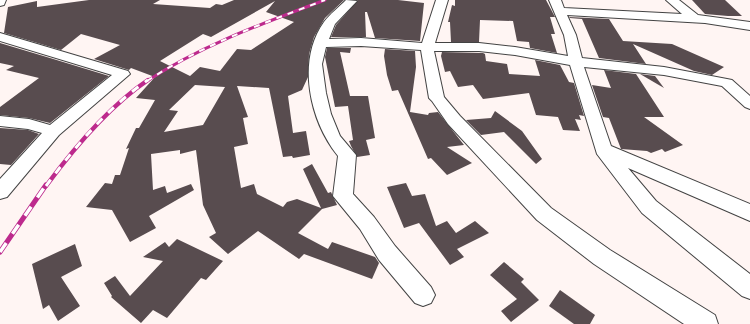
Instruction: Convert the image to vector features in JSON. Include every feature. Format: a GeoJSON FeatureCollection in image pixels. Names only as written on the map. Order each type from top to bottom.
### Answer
{"type":"FeatureCollection","features":[{"type":"Feature","properties":{"kind":"street"},"geometry":{"type":"LineString","coordinates":[[442,0],[427,47],[437,98],[477,144],[544,214],[602,257],[706,324]]}},
{"type":"Feature","properties":{"kind":"street"},"geometry":{"type":"LineString","coordinates":[[672,0],[694,18]]}},
{"type":"Feature","properties":{"kind":"street"},"geometry":{"type":"LineString","coordinates":[[351,1],[329,23],[315,64],[320,100],[333,138],[348,155],[343,196],[367,223],[387,253],[423,295]]}},
{"type":"Feature","properties":{"kind":"street"},"geometry":{"type":"LineString","coordinates":[[750,26],[694,18],[557,6],[570,35],[576,62],[603,150],[649,207],[750,288]]}},
{"type":"Feature","properties":{"kind":"street"},"geometry":{"type":"LineString","coordinates":[[0,37],[123,74],[53,131],[9,172],[0,192]]}},
{"type":"Feature","properties":{"kind":"street"},"geometry":{"type":"LineString","coordinates":[[321,43],[361,42],[427,47],[479,47],[515,51],[576,62],[664,71],[727,83],[750,104]]}},
{"type":"Feature","properties":{"kind":"street"},"geometry":{"type":"LineString","coordinates":[[0,121],[29,124],[53,131]]}},
{"type":"Feature","properties":{"kind":"street"},"geometry":{"type":"LineString","coordinates":[[603,150],[750,213]]}},
{"type":"Feature","properties":{"kind":"building"},"geometry":{"type":"Polygon","coordinates":[[[89,0],[160,0],[153,4],[210,8],[216,4],[222,5],[234,0],[344,0],[325,18],[314,37],[309,54],[308,77],[302,90],[288,96],[293,133],[306,131],[310,155],[293,158],[292,156],[283,157],[269,88],[237,86],[248,117],[243,118],[248,144],[234,147],[241,188],[254,184],[257,194],[283,207],[287,202],[297,199],[321,208],[303,169],[312,164],[328,193],[331,192],[337,205],[322,209],[298,233],[328,249],[332,242],[375,257],[379,263],[372,279],[304,254],[299,259],[258,231],[228,254],[209,237],[216,233],[203,205],[196,150],[180,154],[180,150],[151,154],[153,190],[165,186],[167,193],[191,184],[194,190],[149,216],[156,228],[130,242],[112,210],[86,207],[105,183],[112,184],[115,175],[120,175],[129,148],[126,149],[136,128],[139,128],[155,100],[136,98],[155,77],[131,68],[129,70],[94,59],[120,45],[81,34],[61,50],[4,33],[8,7],[37,1],[37,7],[89,0]],[[275,1],[211,37],[203,34],[160,61],[190,76],[200,67],[220,71],[237,49],[251,50],[294,22],[266,12],[275,1]],[[195,85],[169,110],[178,111],[164,132],[203,125],[225,87],[195,85]]]}},
{"type":"Feature","properties":{"kind":"building"},"geometry":{"type":"Polygon","coordinates":[[[358,0],[398,0],[424,3],[420,41],[375,38],[367,12],[365,12],[366,37],[331,37],[336,25],[358,0]]]}},
{"type":"Feature","properties":{"kind":"building"},"geometry":{"type":"Polygon","coordinates":[[[455,0],[546,0],[555,17],[550,17],[555,34],[551,34],[557,53],[530,48],[529,42],[517,41],[513,21],[480,20],[479,42],[451,42],[450,22],[448,22],[452,5],[455,6],[455,0]]]}},
{"type":"Feature","properties":{"kind":"building"},"geometry":{"type":"Polygon","coordinates":[[[692,0],[725,0],[742,16],[705,14],[692,0]]]}},
{"type":"Feature","properties":{"kind":"building"},"geometry":{"type":"Polygon","coordinates":[[[569,17],[609,19],[623,41],[672,44],[724,67],[712,75],[694,71],[633,44],[646,64],[599,58],[582,19],[569,17]]]}},
{"type":"Feature","properties":{"kind":"building"},"geometry":{"type":"Polygon","coordinates":[[[0,43],[109,76],[50,123],[29,118],[0,115],[0,107],[39,78],[6,70],[14,66],[0,63],[0,43]]]}},
{"type":"Feature","properties":{"kind":"building"},"geometry":{"type":"Polygon","coordinates":[[[327,48],[351,48],[350,53],[340,52],[350,96],[368,96],[375,138],[366,140],[370,155],[357,157],[349,141],[353,140],[348,106],[335,107],[325,57],[327,48]]]}},
{"type":"Feature","properties":{"kind":"building"},"geometry":{"type":"Polygon","coordinates":[[[385,49],[415,51],[416,67],[410,112],[428,115],[429,113],[438,112],[464,145],[447,147],[472,163],[447,175],[431,158],[428,159],[398,90],[392,91],[387,75],[384,56],[385,49]]]}},
{"type":"Feature","properties":{"kind":"building"},"geometry":{"type":"Polygon","coordinates":[[[442,52],[483,53],[485,54],[486,61],[507,64],[509,74],[540,76],[535,60],[560,65],[569,82],[574,83],[584,116],[579,115],[581,120],[575,119],[580,131],[563,130],[558,117],[536,115],[529,93],[483,99],[473,85],[458,87],[450,71],[445,72],[441,56],[442,52]]]}},
{"type":"Feature","properties":{"kind":"building"},"geometry":{"type":"Polygon","coordinates":[[[604,70],[636,74],[664,117],[644,117],[683,145],[665,152],[662,149],[651,153],[647,151],[621,149],[609,118],[603,117],[592,85],[611,88],[604,70]]]}},
{"type":"Feature","properties":{"kind":"building"},"geometry":{"type":"Polygon","coordinates":[[[640,74],[655,76],[664,88],[640,74]]]}},
{"type":"Feature","properties":{"kind":"building"},"geometry":{"type":"Polygon","coordinates":[[[495,111],[522,131],[542,159],[536,164],[504,132],[481,135],[466,120],[491,118],[495,111]]]}},
{"type":"Feature","properties":{"kind":"building"},"geometry":{"type":"Polygon","coordinates":[[[0,128],[28,130],[39,134],[11,165],[0,164],[0,128]]]}},
{"type":"Feature","properties":{"kind":"building"},"geometry":{"type":"Polygon","coordinates":[[[406,183],[412,196],[425,194],[436,226],[447,221],[456,233],[475,221],[489,233],[457,249],[464,257],[450,265],[419,223],[404,228],[387,187],[406,183]]]}},
{"type":"Feature","properties":{"kind":"building"},"geometry":{"type":"Polygon","coordinates":[[[177,239],[223,261],[206,280],[201,278],[167,318],[153,310],[141,323],[111,297],[112,296],[104,283],[115,276],[130,296],[163,261],[143,257],[165,242],[169,247],[177,239]]]}},
{"type":"Feature","properties":{"kind":"building"},"geometry":{"type":"Polygon","coordinates":[[[75,244],[82,266],[61,277],[80,306],[58,321],[49,305],[43,309],[32,264],[75,244]]]}},
{"type":"Feature","properties":{"kind":"building"},"geometry":{"type":"Polygon","coordinates":[[[504,262],[524,279],[521,282],[539,300],[511,322],[501,311],[517,299],[490,275],[504,262]]]}},
{"type":"Feature","properties":{"kind":"building"},"geometry":{"type":"Polygon","coordinates":[[[560,290],[595,315],[590,324],[574,324],[549,306],[560,290]]]}},
{"type":"Feature","properties":{"kind":"railway"},"geometry":{"type":"LineString","coordinates":[[147,81],[189,56],[256,26],[325,0]]}},
{"type":"Feature","properties":{"kind":"railway"},"geometry":{"type":"LineString","coordinates":[[46,186],[92,129],[119,103],[148,80]]}},
{"type":"Feature","properties":{"kind":"railway"},"geometry":{"type":"LineString","coordinates":[[0,252],[46,185]]}}]}
